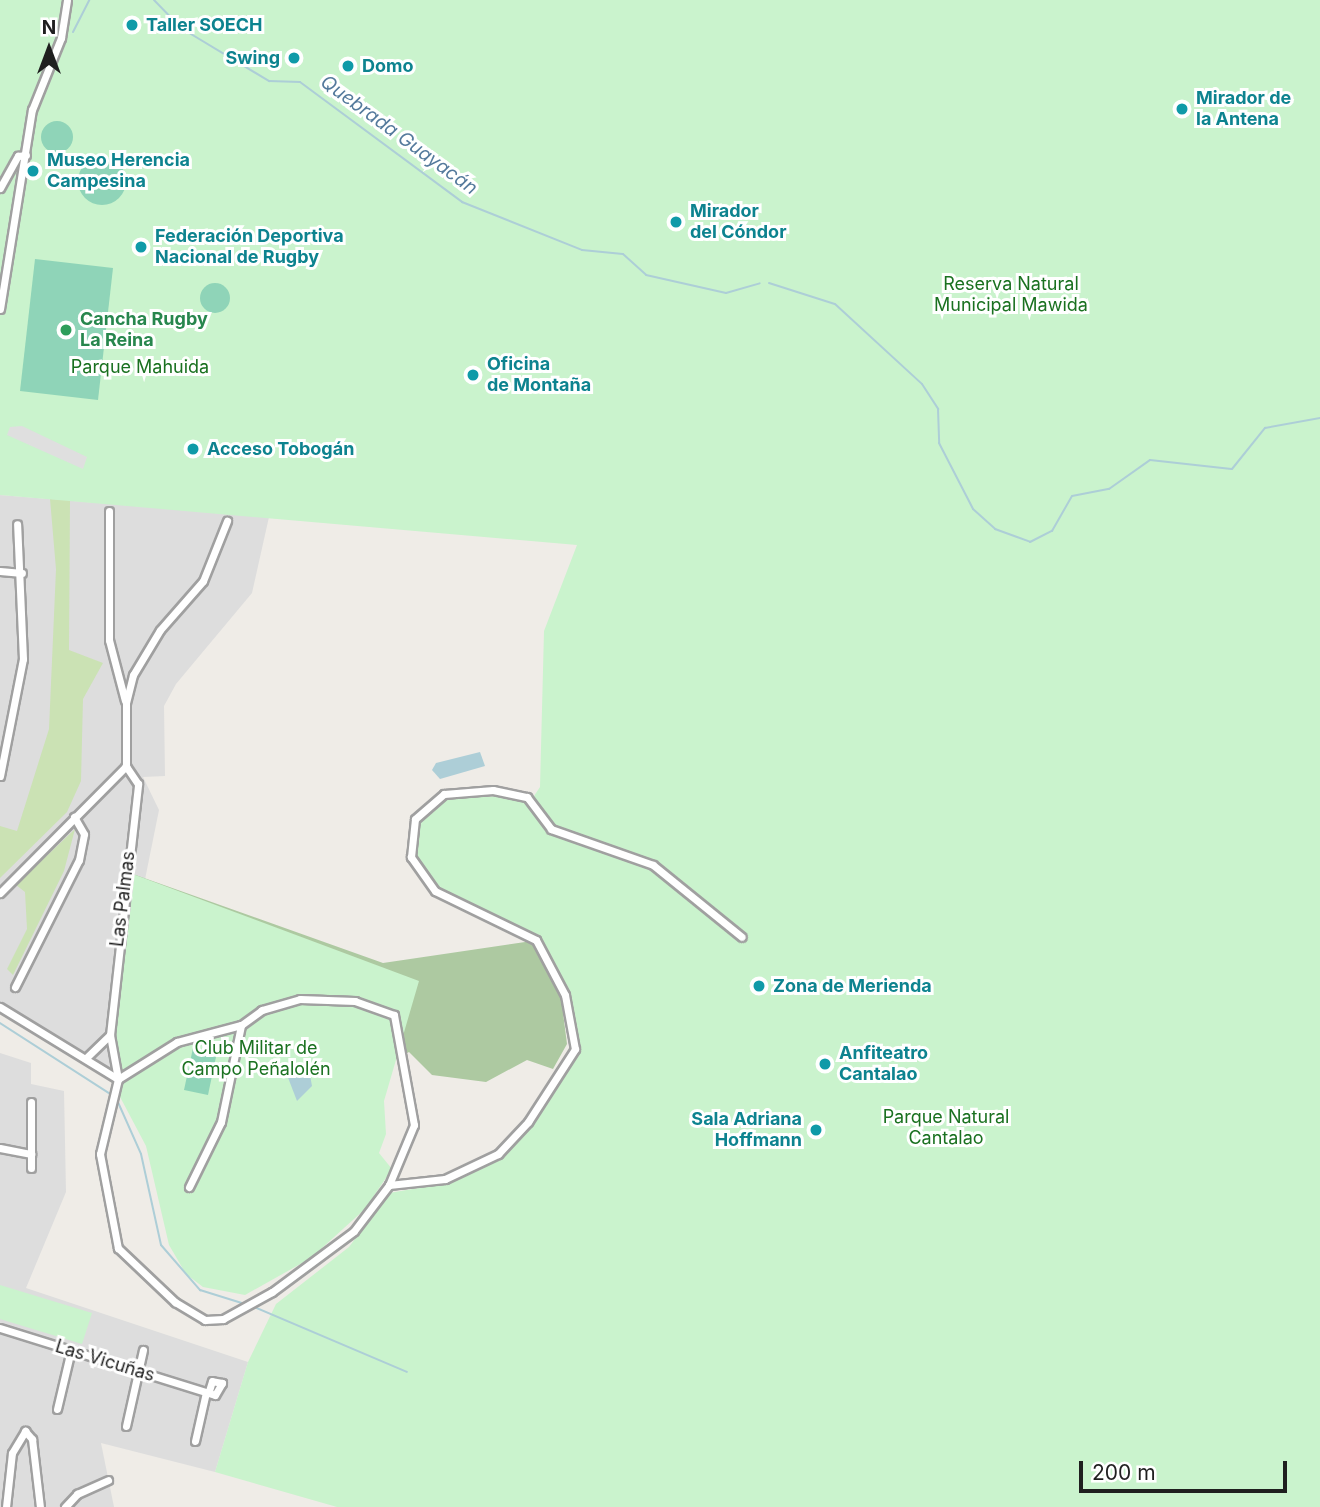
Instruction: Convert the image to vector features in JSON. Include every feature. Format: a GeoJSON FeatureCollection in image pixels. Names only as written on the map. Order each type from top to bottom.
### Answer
{"type":"FeatureCollection","features":[{"type":"Feature","properties":{"kind":"street"},"geometry":{"type":"LineString","coordinates":[[0,309],[11,214],[26,155],[32,110],[61,38],[67,0]]}},
{"type":"Feature","properties":{"kind":"street"},"geometry":{"type":"LineString","coordinates":[[0,188],[18,156],[26,155]]}},
{"type":"Feature","properties":{"kind":"street"},"geometry":{"type":"LineString","coordinates":[[109,511],[109,640],[126,703]]}},
{"type":"Feature","properties":{"kind":"street"},"geometry":{"type":"LineString","coordinates":[[126,703],[133,676],[160,630],[203,581],[227,521]]}},
{"type":"Feature","properties":{"kind":"street"},"geometry":{"type":"LineString","coordinates":[[0,776],[23,669],[22,573],[17,524]]}},
{"type":"Feature","properties":{"kind":"street"},"geometry":{"type":"LineString","coordinates":[[0,572],[22,573]]}},
{"type":"Feature","properties":{"kind":"street","name":"Las Palmas"},"geometry":{"type":"LineString","coordinates":[[118,1079],[110,1035],[138,785],[126,766],[126,703]]}},
{"type":"Feature","properties":{"kind":"street"},"geometry":{"type":"LineString","coordinates":[[0,892],[126,766]]}},
{"type":"Feature","properties":{"kind":"street"},"geometry":{"type":"LineString","coordinates":[[389,1185],[445,1179],[498,1154],[528,1122],[575,1049],[565,995],[536,940],[435,891],[411,857],[415,819],[444,794],[493,790],[527,797],[551,829],[653,865],[742,937]]}},
{"type":"Feature","properties":{"kind":"street"},"geometry":{"type":"LineString","coordinates":[[15,987],[79,860],[84,834],[74,817]]}},
{"type":"Feature","properties":{"kind":"street"},"geometry":{"type":"LineString","coordinates":[[310,999],[381,1005],[394,1015],[415,1112],[408,1146],[389,1185],[354,1231],[261,1299],[223,1319],[188,1313],[123,1256],[100,1154],[118,1079],[177,1042],[241,1025],[262,1010],[310,999]]}},
{"type":"Feature","properties":{"kind":"street"},"geometry":{"type":"LineString","coordinates":[[0,1007],[87,1057],[118,1079]]}},
{"type":"Feature","properties":{"kind":"street"},"geometry":{"type":"LineString","coordinates":[[189,1187],[221,1122],[241,1025]]}},
{"type":"Feature","properties":{"kind":"street"},"geometry":{"type":"LineString","coordinates":[[87,1057],[110,1035]]}},
{"type":"Feature","properties":{"kind":"street"},"geometry":{"type":"LineString","coordinates":[[31,1102],[31,1168]]}},
{"type":"Feature","properties":{"kind":"street"},"geometry":{"type":"LineString","coordinates":[[0,1148],[31,1154]]}},
{"type":"Feature","properties":{"kind":"street","name":"Las Vicuñas"},"geometry":{"type":"LineString","coordinates":[[0,1328],[208,1391],[195,1441]]}},
{"type":"Feature","properties":{"kind":"street"},"geometry":{"type":"LineString","coordinates":[[57,1409],[71,1350]]}},
{"type":"Feature","properties":{"kind":"street"},"geometry":{"type":"LineString","coordinates":[[126,1426],[143,1350]]}},
{"type":"Feature","properties":{"kind":"street"},"geometry":{"type":"LineString","coordinates":[[6,1507],[12,1453],[25,1431],[32,1439],[40,1507]]}},
{"type":"Feature","properties":{"kind":"street"},"geometry":{"type":"LineString","coordinates":[[65,1507],[108,1480]]}},
{"type":"Feature","properties":{"kind":"shaded area"},"geometry":{"type":"Polygon","coordinates":[[[22,426],[87,457],[83,469],[7,435],[10,427],[22,426]]]}},
{"type":"Feature","properties":{"kind":"shaded area"},"geometry":{"type":"Polygon","coordinates":[[[0,495],[269,517],[252,593],[176,684],[164,706],[165,776],[143,777],[159,810],[114,1033],[122,1085],[0,1009],[0,495]]]}},
{"type":"Feature","properties":{"kind":"shaded area"},"geometry":{"type":"Polygon","coordinates":[[[0,1053],[31,1063],[31,1084],[64,1091],[66,1192],[26,1288],[248,1362],[215,1472],[101,1443],[114,1507],[0,1507],[0,1053]]]}},
{"type":"Feature","properties":{"kind":"green space"},"geometry":{"type":"Polygon","coordinates":[[[0,0],[1320,0],[1320,1507],[337,1507],[215,1472],[248,1362],[276,1304],[349,1247],[389,1193],[448,1183],[505,1156],[579,1050],[567,991],[541,937],[438,888],[415,855],[418,820],[446,797],[534,796],[540,787],[544,631],[577,545],[0,495],[0,0]]]}},
{"type":"Feature","properties":{"kind":"green space"},"geometry":{"type":"Polygon","coordinates":[[[57,121],[68,126],[73,137],[68,148],[57,153],[46,148],[41,137],[46,126],[57,121]]]}},
{"type":"Feature","properties":{"kind":"green space"},"geometry":{"type":"Polygon","coordinates":[[[102,157],[119,164],[126,181],[119,198],[102,205],[85,198],[78,181],[85,164],[102,157]]]}},
{"type":"Feature","properties":{"kind":"green space","name":"Cancha Rugby La Reina"},"geometry":{"type":"Polygon","coordinates":[[[35,259],[113,268],[98,400],[20,391],[35,259]]]}},
{"type":"Feature","properties":{"kind":"green space"},"geometry":{"type":"Polygon","coordinates":[[[215,283],[226,287],[230,298],[226,309],[215,313],[204,309],[200,298],[204,287],[215,283]]]}},
{"type":"Feature","properties":{"kind":"green space"},"geometry":{"type":"Polygon","coordinates":[[[50,499],[70,500],[69,650],[103,663],[83,699],[81,781],[67,812],[0,878],[0,826],[17,831],[49,729],[56,569],[50,499]]]}},
{"type":"Feature","properties":{"kind":"green space"},"geometry":{"type":"Polygon","coordinates":[[[75,829],[64,871],[13,975],[7,969],[27,929],[25,892],[16,885],[75,829]]]}},
{"type":"Feature","properties":{"kind":"green space"},"geometry":{"type":"Polygon","coordinates":[[[130,873],[383,963],[532,941],[561,997],[567,1044],[553,1069],[527,1060],[486,1082],[432,1075],[409,1052],[394,1060],[130,873]]]}},
{"type":"Feature","properties":{"kind":"green space","name":"Club Militar de Campo Peñalolén"},"geometry":{"type":"Polygon","coordinates":[[[130,873],[419,981],[384,1101],[386,1134],[379,1153],[392,1169],[365,1209],[311,1258],[245,1295],[203,1287],[186,1274],[169,1245],[146,1146],[119,1095],[114,1033],[130,873]]]}},
{"type":"Feature","properties":{"kind":"green space"},"geometry":{"type":"Polygon","coordinates":[[[193,1048],[217,1052],[208,1095],[184,1090],[193,1048]]]}},
{"type":"Feature","properties":{"kind":"green space"},"geometry":{"type":"Polygon","coordinates":[[[0,1285],[92,1313],[82,1344],[0,1319],[0,1285]]]}},
{"type":"Feature","properties":{"kind":"water"},"geometry":{"type":"Polygon","coordinates":[[[480,752],[485,766],[440,779],[432,770],[436,763],[480,752]]]}},
{"type":"Feature","properties":{"kind":"water"},"geometry":{"type":"Polygon","coordinates":[[[291,1062],[310,1075],[312,1086],[297,1101],[287,1075],[291,1062]]]}},
{"type":"Feature","properties":{"kind":"waterway"},"geometry":{"type":"LineString","coordinates":[[73,32],[89,0]]}},
{"type":"Feature","properties":{"kind":"waterway","name":"Quebrada Guayacán"},"geometry":{"type":"LineString","coordinates":[[154,0],[181,28],[269,81],[300,82],[462,202],[582,250],[623,254],[646,275],[726,293],[760,283]]}},
{"type":"Feature","properties":{"kind":"waterway","name":"Quebrada Guayacán"},"geometry":{"type":"LineString","coordinates":[[769,283],[835,304],[922,384],[938,409],[939,443],[973,509],[995,529],[1030,542],[1052,531],[1072,496],[1109,489],[1150,460],[1232,469],[1265,428],[1320,418]]}},
{"type":"Feature","properties":{"kind":"waterway"},"geometry":{"type":"LineString","coordinates":[[0,1023],[110,1094]]}},
{"type":"Feature","properties":{"kind":"waterway"},"geometry":{"type":"LineString","coordinates":[[117,1100],[141,1154],[161,1245],[200,1290],[245,1304]]}},
{"type":"Feature","properties":{"kind":"waterway"},"geometry":{"type":"LineString","coordinates":[[254,1307],[407,1372]]}},
{"type":"Feature","properties":{"kind":"place","name":"Taller SOECH"},"geometry":{"type":"Point","coordinates":[132,25]}},
{"type":"Feature","properties":{"kind":"place","name":"Swing"},"geometry":{"type":"Point","coordinates":[294,58]}},
{"type":"Feature","properties":{"kind":"place","name":"Domo"},"geometry":{"type":"Point","coordinates":[348,66]}},
{"type":"Feature","properties":{"kind":"place","name":"Mirador de la Antena"},"geometry":{"type":"Point","coordinates":[1182,109]}},
{"type":"Feature","properties":{"kind":"place","name":"Museo Herencia Campesina"},"geometry":{"type":"Point","coordinates":[33,171]}},
{"type":"Feature","properties":{"kind":"place","name":"Mirador del Cóndor"},"geometry":{"type":"Point","coordinates":[676,222]}},
{"type":"Feature","properties":{"kind":"place","name":"Federación Deportiva Nacional de Rugby"},"geometry":{"type":"Point","coordinates":[141,247]}},
{"type":"Feature","properties":{"kind":"place","name":"Cancha Rugby La Reina"},"geometry":{"type":"Point","coordinates":[66,330]}},
{"type":"Feature","properties":{"kind":"place","name":"Oficina de Montaña"},"geometry":{"type":"Point","coordinates":[473,375]}},
{"type":"Feature","properties":{"kind":"place","name":"Acceso Tobogán"},"geometry":{"type":"Point","coordinates":[193,449]}},
{"type":"Feature","properties":{"kind":"place","name":"Zona de Merienda"},"geometry":{"type":"Point","coordinates":[759,986]}},
{"type":"Feature","properties":{"kind":"place","name":"Anfiteatro Cantalao"},"geometry":{"type":"Point","coordinates":[825,1064]}},
{"type":"Feature","properties":{"kind":"place","name":"Sala Adriana Hoffmann"},"geometry":{"type":"Point","coordinates":[816,1130]}},
{"type":"Feature","properties":{"kind":"park label","name":"Reserva Natural Municipal Mawida"},"geometry":{"type":"Point","coordinates":[1011,295]}},
{"type":"Feature","properties":{"kind":"park label","name":"Parque Mahuida"},"geometry":{"type":"Point","coordinates":[140,367]}},
{"type":"Feature","properties":{"kind":"park label","name":"Parque Natural Cantalao"},"geometry":{"type":"Point","coordinates":[946,1128]}}]}
